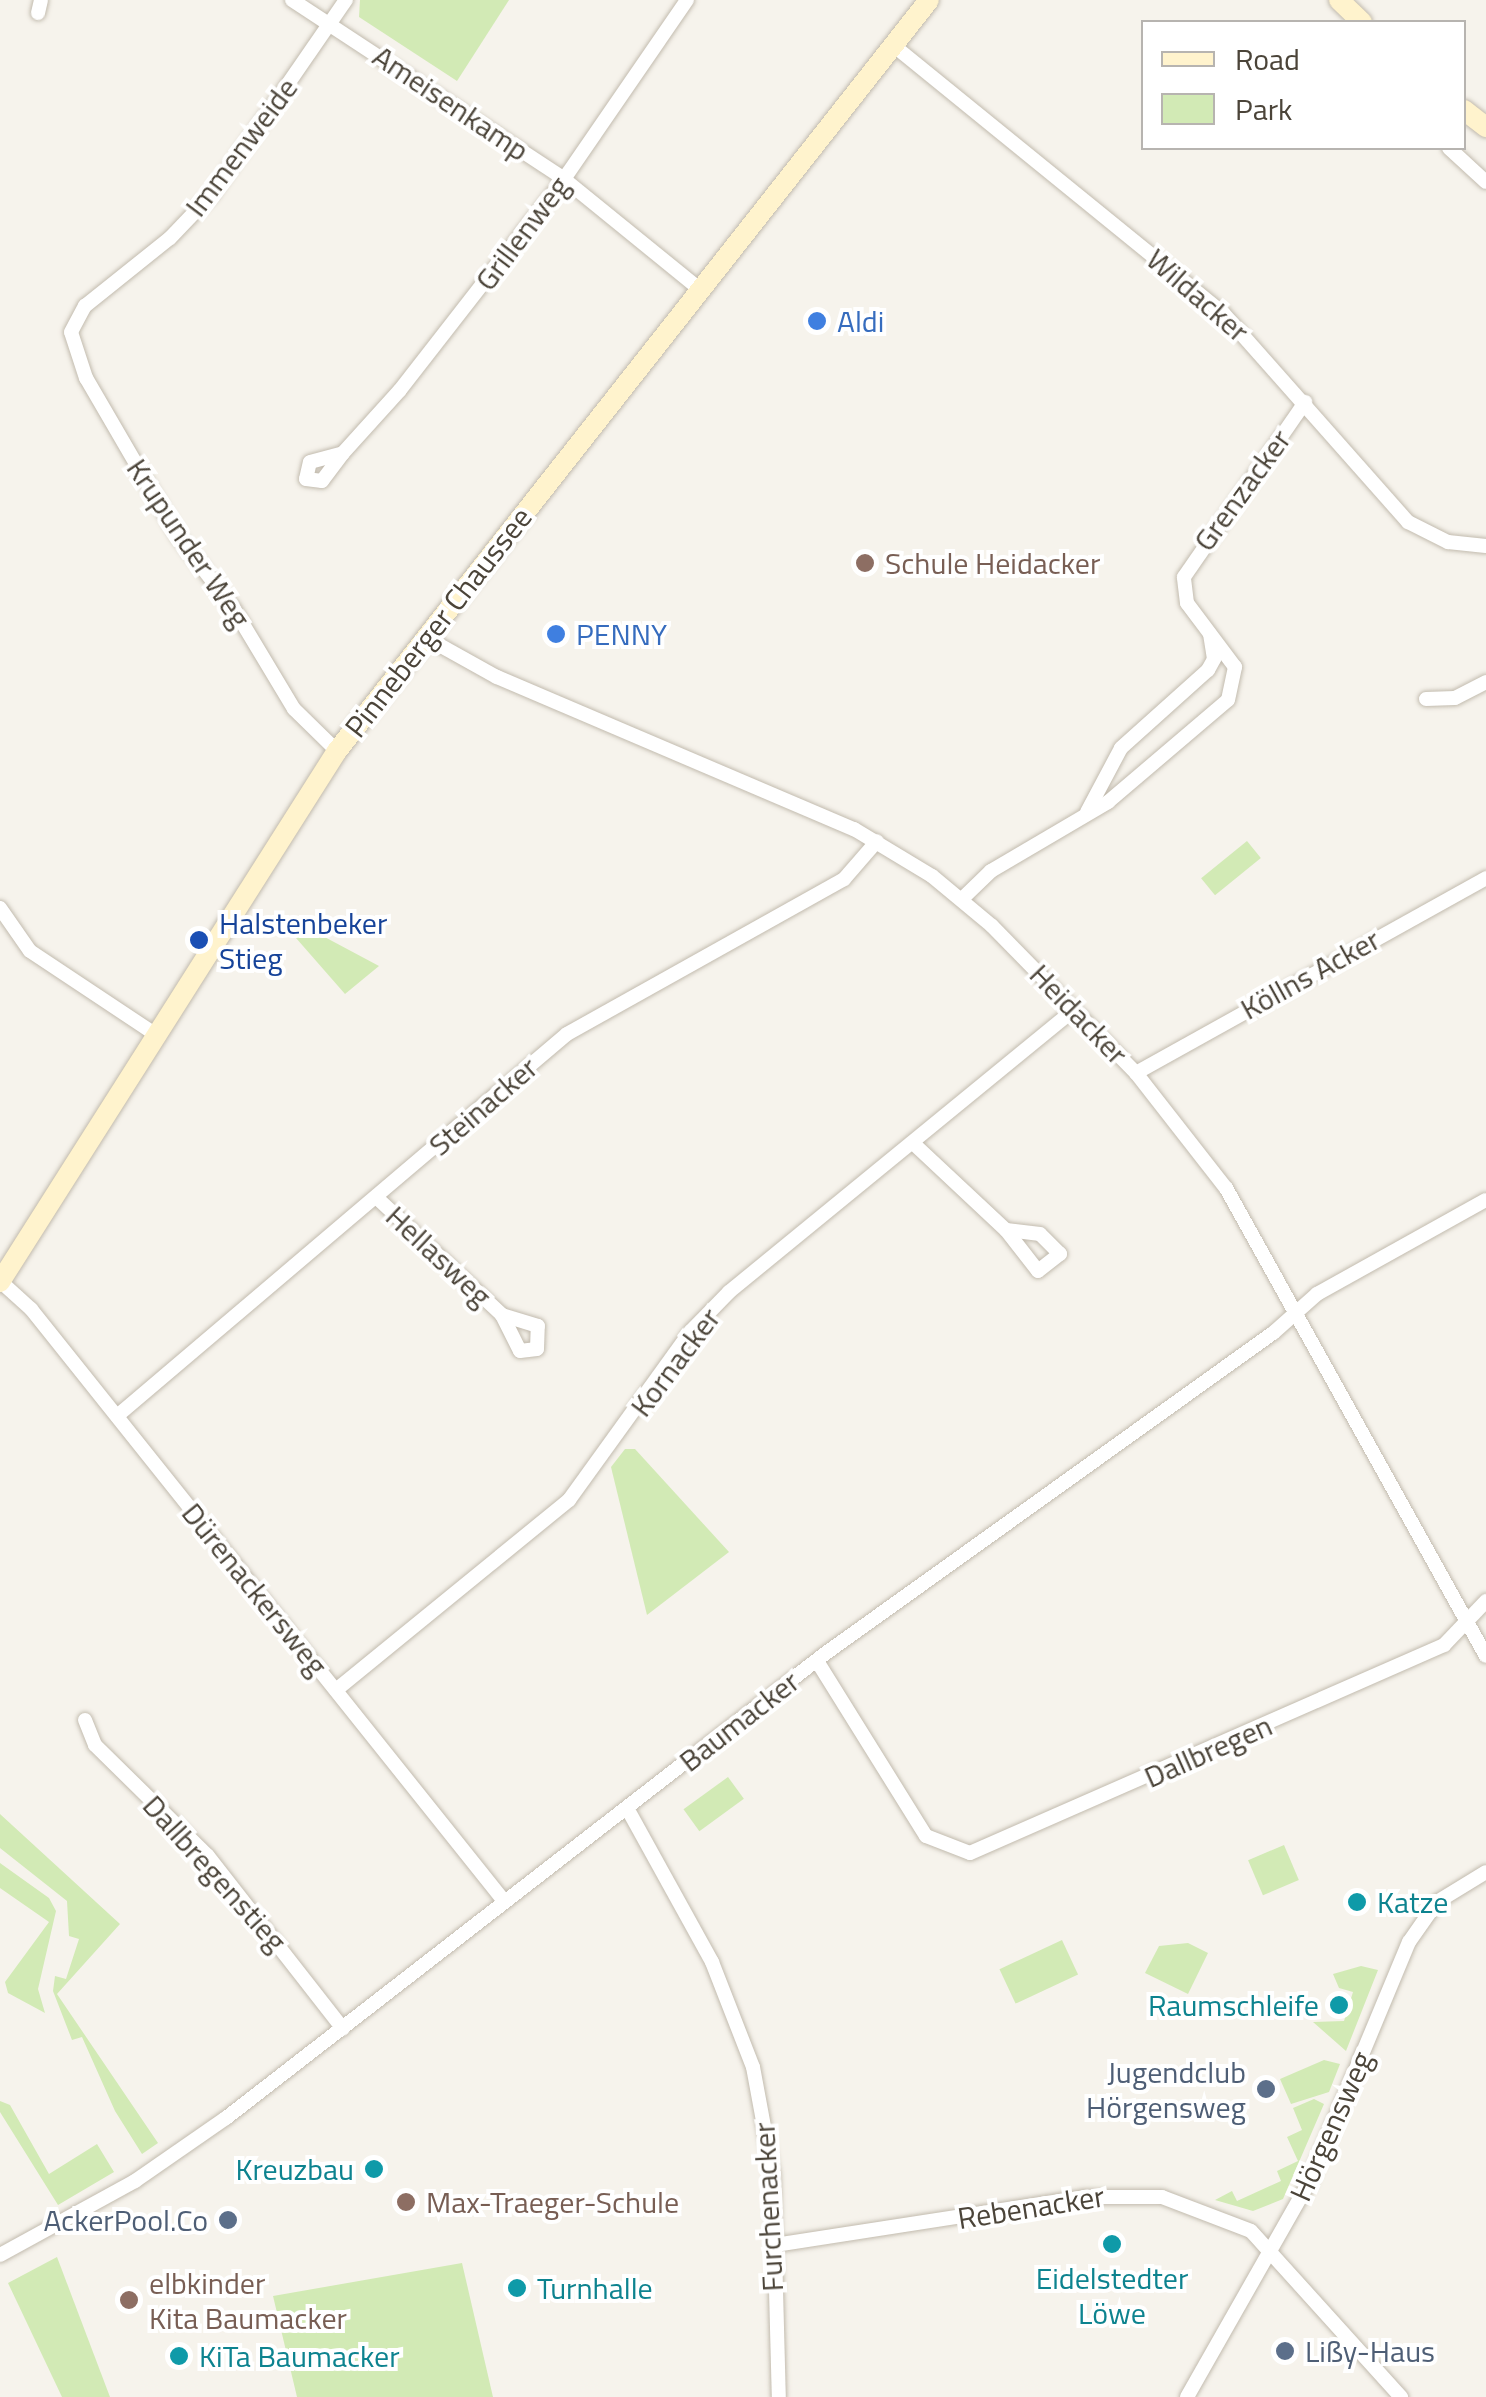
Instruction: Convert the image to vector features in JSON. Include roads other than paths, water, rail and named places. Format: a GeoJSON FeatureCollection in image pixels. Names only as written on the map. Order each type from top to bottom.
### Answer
{"type":"FeatureCollection","features":[{"type":"Feature","properties":{"kind":"main road","name":"Pinneberger Chaussee"},"geometry":{"type":"LineString","coordinates":[[0,1282],[337,750],[929,0]]}},
{"type":"Feature","properties":{"kind":"main road"},"geometry":{"type":"LineString","coordinates":[[1339,0],[1360,20]]}},
{"type":"Feature","properties":{"kind":"street","name":"Ameisenkamp"},"geometry":{"type":"LineString","coordinates":[[292,0],[564,179],[698,288]]}},
{"type":"Feature","properties":{"kind":"street","name":"Immenweide"},"geometry":{"type":"LineString","coordinates":[[75,320],[212,194],[346,0]]}},
{"type":"Feature","properties":{"kind":"street","name":"Grillenweg"},"geometry":{"type":"LineString","coordinates":[[342,454],[564,179],[687,0]]}},
{"type":"Feature","properties":{"kind":"street","name":"Wildacker"},"geometry":{"type":"LineString","coordinates":[[894,45],[1223,312],[1408,522],[1448,542],[1486,546]]}},
{"type":"Feature","properties":{"kind":"street"},"geometry":{"type":"LineString","coordinates":[[1451,150],[1486,182]]}},
{"type":"Feature","properties":{"kind":"street","name":"Krupunder Weg"},"geometry":{"type":"LineString","coordinates":[[75,320],[76,360],[178,536],[234,608],[294,709],[337,750]]}},
{"type":"Feature","properties":{"kind":"street","name":"Grenzacker"},"geometry":{"type":"LineString","coordinates":[[963,898],[990,870],[1086,815],[1228,700],[1235,667],[1188,603],[1187,570],[1305,402]]}},
{"type":"Feature","properties":{"kind":"street"},"geometry":{"type":"LineString","coordinates":[[1086,815],[1121,748],[1212,665],[1210,633]]}},
{"type":"Feature","properties":{"kind":"street","name":"Heidacker"},"geometry":{"type":"LineString","coordinates":[[425,637],[496,677],[878,842],[963,898],[1136,1074],[1226,1188],[1486,1656]]}},
{"type":"Feature","properties":{"kind":"street"},"geometry":{"type":"LineString","coordinates":[[1426,699],[1455,698],[1486,682]]}},
{"type":"Feature","properties":{"kind":"street","name":"Steinacker"},"geometry":{"type":"LineString","coordinates":[[117,1416],[567,1034],[844,879],[878,842]]}},
{"type":"Feature","properties":{"kind":"street","name":"Köllns Acker"},"geometry":{"type":"LineString","coordinates":[[1136,1074],[1486,878]]}},
{"type":"Feature","properties":{"kind":"street"},"geometry":{"type":"LineString","coordinates":[[0,908],[30,951],[158,1036]]}},
{"type":"Feature","properties":{"kind":"street","name":"Kornacker"},"geometry":{"type":"LineString","coordinates":[[336,1690],[534,1534],[598,1466],[707,1314],[1074,1010]]}},
{"type":"Feature","properties":{"kind":"street"},"geometry":{"type":"LineString","coordinates":[[914,1144],[1006,1230]]}},
{"type":"Feature","properties":{"kind":"street","name":"Hellasweg"},"geometry":{"type":"LineString","coordinates":[[376,1197],[502,1315]]}},
{"type":"Feature","properties":{"kind":"street","name":"Baumacker"},"geometry":{"type":"LineString","coordinates":[[0,2255],[163,2162],[343,2029],[817,1660],[1297,1310],[1486,1200]]}},
{"type":"Feature","properties":{"kind":"street","name":"Dürenackersweg"},"geometry":{"type":"LineString","coordinates":[[0,1282],[117,1416],[504,1901]]}},
{"type":"Feature","properties":{"kind":"street","name":"Dallbregen"},"geometry":{"type":"LineString","coordinates":[[817,1660],[918,1825],[948,1850],[983,1851],[1444,1645],[1486,1601]]}},
{"type":"Feature","properties":{"kind":"street","name":"Dallbregenstieg"},"geometry":{"type":"LineString","coordinates":[[85,1720],[95,1745],[208,1856],[343,2029]]}},
{"type":"Feature","properties":{"kind":"street","name":"Furchenacker"},"geometry":{"type":"LineString","coordinates":[[626,1808],[712,1962],[750,2056],[768,2142],[779,2397]]}},
{"type":"Feature","properties":{"kind":"street","name":"Hörgensweg"},"geometry":{"type":"LineString","coordinates":[[1187,2397],[1272,2253],[1344,2104],[1408,1942],[1437,1902],[1486,1872]]}},
{"type":"Feature","properties":{"kind":"street","name":"Rebenacker"},"geometry":{"type":"LineString","coordinates":[[775,2245],[1133,2194],[1205,2209],[1252,2231],[1401,2397]]}},
{"type":"Feature","properties":{"kind":"place","name":"Aldi"},"geometry":{"type":"Point","coordinates":[817,321]}},
{"type":"Feature","properties":{"kind":"place","name":"Schule Heidacker"},"geometry":{"type":"Point","coordinates":[865,563]}},
{"type":"Feature","properties":{"kind":"place","name":"PENNY"},"geometry":{"type":"Point","coordinates":[556,634]}},
{"type":"Feature","properties":{"kind":"place","name":"Halstenbeker Stieg"},"geometry":{"type":"Point","coordinates":[199,940]}},
{"type":"Feature","properties":{"kind":"place","name":"Katze"},"geometry":{"type":"Point","coordinates":[1357,1902]}},
{"type":"Feature","properties":{"kind":"place","name":"Raumschleife"},"geometry":{"type":"Point","coordinates":[1339,2005]}},
{"type":"Feature","properties":{"kind":"place","name":"Jugendclub Hörgensweg"},"geometry":{"type":"Point","coordinates":[1266,2089]}},
{"type":"Feature","properties":{"kind":"place","name":"Kreuzbau"},"geometry":{"type":"Point","coordinates":[374,2169]}},
{"type":"Feature","properties":{"kind":"place","name":"Max-Traeger-Schule"},"geometry":{"type":"Point","coordinates":[406,2202]}},
{"type":"Feature","properties":{"kind":"place","name":"AckerPool.Co"},"geometry":{"type":"Point","coordinates":[228,2220]}},
{"type":"Feature","properties":{"kind":"place","name":"Eidelstedter Löwe"},"geometry":{"type":"Point","coordinates":[1112,2244]}},
{"type":"Feature","properties":{"kind":"place","name":"Turnhalle"},"geometry":{"type":"Point","coordinates":[517,2288]}},
{"type":"Feature","properties":{"kind":"place","name":"elbkinder Kita Baumacker"},"geometry":{"type":"Point","coordinates":[129,2300]}},
{"type":"Feature","properties":{"kind":"place","name":"Lißy-Haus"},"geometry":{"type":"Point","coordinates":[1285,2351]}},
{"type":"Feature","properties":{"kind":"place","name":"KiTa Baumacker"},"geometry":{"type":"Point","coordinates":[179,2356]}}]}
